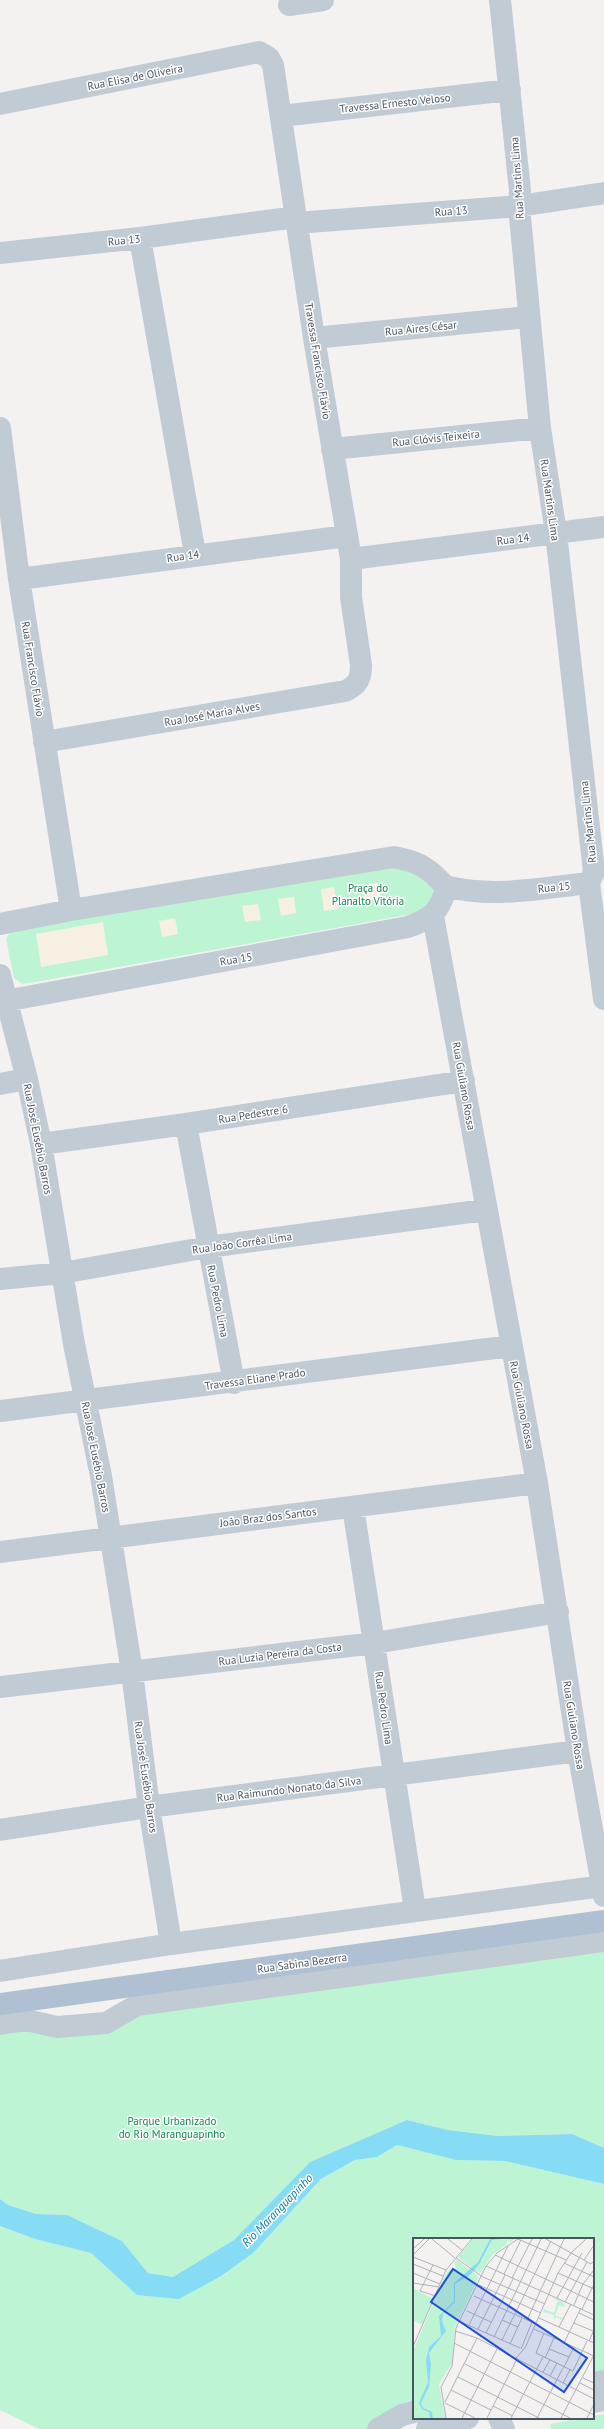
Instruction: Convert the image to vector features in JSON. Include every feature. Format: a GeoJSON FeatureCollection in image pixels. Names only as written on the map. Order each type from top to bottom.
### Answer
{"type":"FeatureCollection","features":[{"type":"Feature","properties":{"kind":"main road","name":"Rua Sabina Bezerra"},"geometry":{"type":"LineString","coordinates":[[0,2004],[604,1921]]}},
{"type":"Feature","properties":{"kind":"street"},"geometry":{"type":"LineString","coordinates":[[289,5],[322,0]]}},
{"type":"Feature","properties":{"kind":"street","name":"Rua Martins Lima"},"geometry":{"type":"LineString","coordinates":[[500,0],[520,191],[519,206],[528,317],[540,428],[556,533],[596,875],[604,999]]}},
{"type":"Feature","properties":{"kind":"street","name":"Rua Elisa de Oliveira"},"geometry":{"type":"LineString","coordinates":[[0,104],[259,52],[269,58]]}},
{"type":"Feature","properties":{"kind":"street","name":"Travessa Francisco Flávio"},"geometry":{"type":"LineString","coordinates":[[269,58],[273,65],[314,338],[351,559],[351,597],[361,664]]}},
{"type":"Feature","properties":{"kind":"street","name":"Travessa Ernesto Veloso"},"geometry":{"type":"LineString","coordinates":[[281,116],[510,90]]}},
{"type":"Feature","properties":{"kind":"street","name":"Rua 13"},"geometry":{"type":"LineString","coordinates":[[0,252],[296,220],[519,206],[604,194]]}},
{"type":"Feature","properties":{"kind":"street"},"geometry":{"type":"LineString","coordinates":[[140,238],[195,554]]}},
{"type":"Feature","properties":{"kind":"street","name":"Rua Aires César"},"geometry":{"type":"LineString","coordinates":[[314,338],[528,317]]}},
{"type":"Feature","properties":{"kind":"street","name":"Rua Francisco Flávio"},"geometry":{"type":"LineString","coordinates":[[0,428],[19,579],[71,910]]}},
{"type":"Feature","properties":{"kind":"street","name":"Rua Clóvis Teixeira"},"geometry":{"type":"LineString","coordinates":[[332,449],[540,428]]}},
{"type":"Feature","properties":{"kind":"street","name":"Rua 14"},"geometry":{"type":"LineString","coordinates":[[351,559],[604,527]]}},
{"type":"Feature","properties":{"kind":"street","name":"Rua 14"},"geometry":{"type":"LineString","coordinates":[[19,579],[195,554],[347,536]]}},
{"type":"Feature","properties":{"kind":"street","name":"Rua José Maria Alves"},"geometry":{"type":"LineString","coordinates":[[44,742],[345,691],[356,685],[361,676],[361,664]]}},
{"type":"Feature","properties":{"kind":"street"},"geometry":{"type":"LineString","coordinates":[[0,924],[71,910],[394,857],[412,861],[427,869],[447,886],[441,904],[432,916]]}},
{"type":"Feature","properties":{"kind":"street","name":"Rua 15"},"geometry":{"type":"LineString","coordinates":[[447,886],[483,892],[503,893],[596,875]]}},
{"type":"Feature","properties":{"kind":"street","name":"Rua 15"},"geometry":{"type":"LineString","coordinates":[[5,1001],[408,927],[432,916]]}},
{"type":"Feature","properties":{"kind":"street","name":"Rua Giuliano Rossa"},"geometry":{"type":"LineString","coordinates":[[432,916],[464,1081],[485,1210],[536,1483],[558,1612],[578,1751],[603,1891]]}},
{"type":"Feature","properties":{"kind":"street","name":"Rua José Eusébio Barros"},"geometry":{"type":"LineString","coordinates":[[0,975],[5,1001],[27,1079],[41,1144],[85,1402],[112,1536],[132,1672],[149,1807],[171,1944]]}},
{"type":"Feature","properties":{"kind":"street"},"geometry":{"type":"LineString","coordinates":[[0,1084],[27,1079]]}},
{"type":"Feature","properties":{"kind":"street","name":"Rua Pedestre 6"},"geometry":{"type":"LineString","coordinates":[[41,1144],[186,1124],[464,1081]]}},
{"type":"Feature","properties":{"kind":"street","name":"Rua Pedro Lima"},"geometry":{"type":"LineString","coordinates":[[186,1124],[234,1383]]}},
{"type":"Feature","properties":{"kind":"street","name":"Rua João Corrêa Lima"},"geometry":{"type":"LineString","coordinates":[[0,1279],[62,1272],[208,1247],[485,1210]]}},
{"type":"Feature","properties":{"kind":"street","name":"Travessa Eliane Prado"},"geometry":{"type":"LineString","coordinates":[[0,1411],[85,1402],[511,1346]]}},
{"type":"Feature","properties":{"kind":"street","name":"João Braz dos Santos"},"geometry":{"type":"LineString","coordinates":[[0,1552],[112,1536],[536,1483]]}},
{"type":"Feature","properties":{"kind":"street","name":"Rua Pedro Lima"},"geometry":{"type":"LineString","coordinates":[[353,1507],[375,1643],[393,1776],[415,1910]]}},
{"type":"Feature","properties":{"kind":"street","name":"Rua Luzia Pereira da Costa"},"geometry":{"type":"LineString","coordinates":[[0,1687],[375,1643],[558,1612]]}},
{"type":"Feature","properties":{"kind":"street","name":"Rua Raimundo Nonato da Silva"},"geometry":{"type":"LineString","coordinates":[[0,1830],[149,1807],[578,1751]]}},
{"type":"Feature","properties":{"kind":"street"},"geometry":{"type":"LineString","coordinates":[[0,1971],[171,1944],[415,1910],[603,1891]]}},
{"type":"Feature","properties":{"kind":"street"},"geometry":{"type":"LineString","coordinates":[[0,2024],[26,2020],[57,2027],[106,2023],[137,2005],[604,1941]]}},
{"type":"Feature","properties":{"kind":"street"},"geometry":{"type":"LineString","coordinates":[[594,2383],[604,2381]]}},
{"type":"Feature","properties":{"kind":"street"},"geometry":{"type":"LineString","coordinates":[[594,2402],[604,2400]]}},
{"type":"Feature","properties":{"kind":"street"},"geometry":{"type":"LineString","coordinates":[[378,2429],[402,2415],[413,2412]]}},
{"type":"Feature","properties":{"kind":"street"},"geometry":{"type":"LineString","coordinates":[[427,2429],[464,2419]]}},
{"type":"Feature","properties":{"kind":"street"},"geometry":{"type":"LineString","coordinates":[[499,2419],[504,2429]]}},
{"type":"Feature","properties":{"kind":"green space","name":"Praça do Planalto Vitória"},"geometry":{"type":"Polygon","coordinates":[[[404,865],[436,885],[432,901],[418,913],[41,981],[22,984],[14,978],[6,939],[11,930],[404,865]]]}},
{"type":"Feature","properties":{"kind":"green space","name":"Parque Urbanizado do Rio Maranguapinho"},"geometry":{"type":"Polygon","coordinates":[[[604,1941],[604,2148],[572,2134],[498,2136],[448,2130],[407,2120],[310,2162],[234,2240],[173,2277],[148,2273],[122,2241],[67,2215],[36,2214],[8,2205],[0,2199],[0,2024],[57,2027],[137,2005],[604,1941]]]}},
{"type":"Feature","properties":{"kind":"green space"},"geometry":{"type":"Polygon","coordinates":[[[397,2145],[456,2160],[505,2161],[604,2184],[604,2381],[594,2383],[594,2238],[413,2238],[413,2412],[378,2429],[39,2429],[0,2410],[0,2226],[35,2239],[91,2253],[137,2295],[253,2253],[321,2179],[355,2160],[377,2157],[397,2145]]]}},
{"type":"Feature","properties":{"kind":"green space"},"geometry":{"type":"Polygon","coordinates":[[[604,2414],[604,2429],[551,2429],[550,2424],[577,2419],[594,2419],[594,2416],[604,2414]]]}},
{"type":"Feature","properties":{"kind":"sand"},"geometry":{"type":"Polygon","coordinates":[[[378,883],[381,898],[366,901],[363,885],[378,883]]]}},
{"type":"Feature","properties":{"kind":"sand"},"geometry":{"type":"Polygon","coordinates":[[[334,887],[338,909],[324,911],[321,889],[334,887]]]}},
{"type":"Feature","properties":{"kind":"sand"},"geometry":{"type":"Polygon","coordinates":[[[294,897],[296,913],[281,916],[278,899],[294,897]]]}},
{"type":"Feature","properties":{"kind":"sand"},"geometry":{"type":"Polygon","coordinates":[[[258,904],[261,920],[245,922],[242,906],[258,904]]]}},
{"type":"Feature","properties":{"kind":"sand"},"geometry":{"type":"Polygon","coordinates":[[[175,918],[178,934],[162,937],[159,921],[175,918]]]}},
{"type":"Feature","properties":{"kind":"sand"},"geometry":{"type":"Polygon","coordinates":[[[103,922],[108,955],[41,967],[36,934],[103,922]]]}},
{"type":"Feature","properties":{"kind":"water","name":"Rio Maranguapinho"},"geometry":{"type":"Polygon","coordinates":[[[407,2120],[448,2130],[498,2136],[572,2134],[604,2148],[604,2184],[505,2161],[456,2160],[397,2145],[377,2157],[355,2160],[321,2179],[253,2253],[221,2276],[179,2299],[137,2295],[91,2253],[35,2239],[0,2226],[0,2199],[8,2205],[36,2214],[67,2215],[122,2241],[148,2273],[173,2277],[234,2240],[310,2162],[407,2120]]]}}]}
